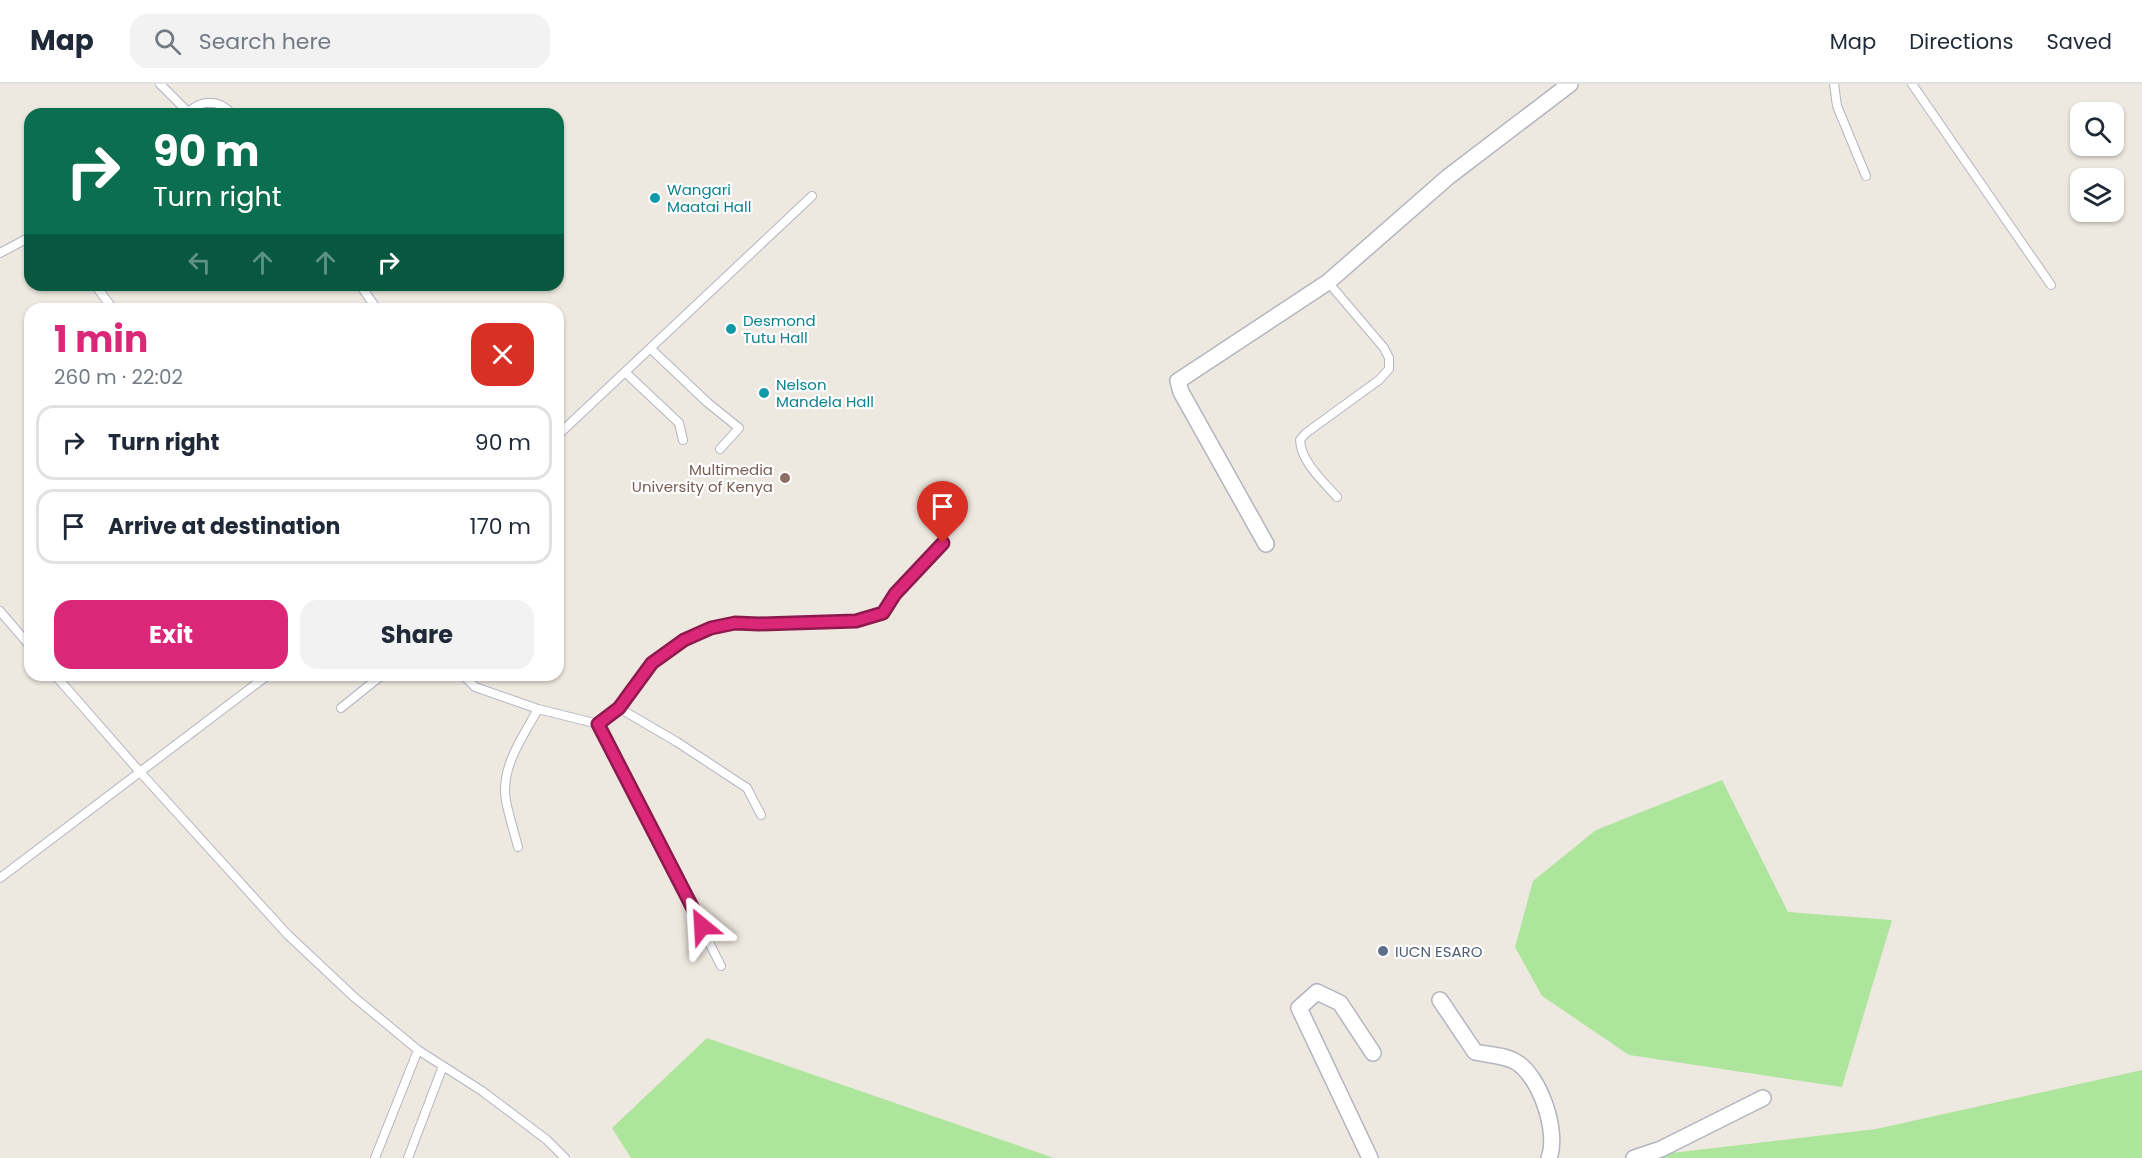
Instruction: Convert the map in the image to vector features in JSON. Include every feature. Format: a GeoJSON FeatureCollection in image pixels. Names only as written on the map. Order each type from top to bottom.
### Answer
{"type":"FeatureCollection","features":[{"type":"Feature","properties":{"kind":"street"},"geometry":{"type":"LineString","coordinates":[[1266,544],[1181,392],[1178,381],[1329,282],[1448,177],[1570,84]]}},
{"type":"Feature","properties":{"kind":"street"},"geometry":{"type":"LineString","coordinates":[[1370,1158],[1299,1008],[1317,992],[1340,1003],[1374,1053]]}},
{"type":"Feature","properties":{"kind":"street"},"geometry":{"type":"LineString","coordinates":[[1440,1000],[1475,1052],[1515,1060],[1532,1076],[1547,1110],[1551,1132],[1550,1158]]}},
{"type":"Feature","properties":{"kind":"street"},"geometry":{"type":"LineString","coordinates":[[1634,1158],[1661,1149],[1763,1098]]}},
{"type":"Feature","properties":{"kind":"lane"},"geometry":{"type":"LineString","coordinates":[[160,84],[182,108]]}},
{"type":"Feature","properties":{"kind":"lane"},"geometry":{"type":"LineString","coordinates":[[1834,84],[1837,106],[1866,176]]}},
{"type":"Feature","properties":{"kind":"lane"},"geometry":{"type":"LineString","coordinates":[[1912,84],[2051,285]]}},
{"type":"Feature","properties":{"kind":"lane"},"geometry":{"type":"LineString","coordinates":[[193,108],[205,102],[214,102],[226,108]]}},
{"type":"Feature","properties":{"kind":"lane"},"geometry":{"type":"LineString","coordinates":[[564,430],[812,196]]}},
{"type":"Feature","properties":{"kind":"lane"},"geometry":{"type":"LineString","coordinates":[[0,253],[24,240]]}},
{"type":"Feature","properties":{"kind":"lane"},"geometry":{"type":"LineString","coordinates":[[1329,282],[1384,348],[1389,358],[1389,369],[1379,380],[1306,433],[1300,440],[1300,449],[1305,458],[1337,497]]}},
{"type":"Feature","properties":{"kind":"lane"},"geometry":{"type":"LineString","coordinates":[[651,349],[708,403],[739,428],[720,449]]}},
{"type":"Feature","properties":{"kind":"lane"},"geometry":{"type":"LineString","coordinates":[[626,373],[679,423],[683,440]]}},
{"type":"Feature","properties":{"kind":"lane"},"geometry":{"type":"LineString","coordinates":[[598,724],[619,708],[652,663],[684,640],[711,628],[735,623],[856,621],[883,613],[895,594],[943,543]]}},
{"type":"Feature","properties":{"kind":"lane"},"geometry":{"type":"LineString","coordinates":[[0,612],[24,639]]}},
{"type":"Feature","properties":{"kind":"lane"},"geometry":{"type":"LineString","coordinates":[[61,681],[140,772],[288,934],[354,997],[418,1050],[482,1090],[547,1140],[565,1158]]}},
{"type":"Feature","properties":{"kind":"lane"},"geometry":{"type":"LineString","coordinates":[[0,878],[260,681]]}},
{"type":"Feature","properties":{"kind":"lane"},"geometry":{"type":"LineString","coordinates":[[341,708],[375,681]]}},
{"type":"Feature","properties":{"kind":"lane"},"geometry":{"type":"LineString","coordinates":[[469,681],[475,687],[538,709],[598,724],[721,966]]}},
{"type":"Feature","properties":{"kind":"lane"},"geometry":{"type":"LineString","coordinates":[[619,708],[677,741],[747,788],[761,815]]}},
{"type":"Feature","properties":{"kind":"lane"},"geometry":{"type":"LineString","coordinates":[[518,847],[506,799],[506,779],[510,760],[538,709]]}},
{"type":"Feature","properties":{"kind":"lane"},"geometry":{"type":"LineString","coordinates":[[375,1158],[418,1050]]}},
{"type":"Feature","properties":{"kind":"lane"},"geometry":{"type":"LineString","coordinates":[[408,1158],[443,1066]]}},
{"type":"Feature","properties":{"kind":"green space"},"geometry":{"type":"Polygon","coordinates":[[[1722,780],[1788,912],[1892,920],[1842,1087],[1629,1055],[1542,996],[1515,947],[1533,881],[1596,830],[1722,780]]]}},
{"type":"Feature","properties":{"kind":"green space"},"geometry":{"type":"Polygon","coordinates":[[[707,1038],[1054,1158],[631,1158],[612,1128],[707,1038]]]}},
{"type":"Feature","properties":{"kind":"green space"},"geometry":{"type":"Polygon","coordinates":[[[2142,1070],[2142,1158],[1629,1158],[1876,1129],[2142,1070]]]}},
{"type":"Feature","properties":{"kind":"place","name":"Wangari Maatai Hall"},"geometry":{"type":"Point","coordinates":[655,198]}},
{"type":"Feature","properties":{"kind":"place","name":"Desmond Tutu Hall"},"geometry":{"type":"Point","coordinates":[731,329]}},
{"type":"Feature","properties":{"kind":"place","name":"Nelson Mandela Hall"},"geometry":{"type":"Point","coordinates":[764,393]}},
{"type":"Feature","properties":{"kind":"place","name":"Multimedia University of Kenya"},"geometry":{"type":"Point","coordinates":[785,478]}},
{"type":"Feature","properties":{"kind":"place","name":"IUCN ESARO"},"geometry":{"type":"Point","coordinates":[1383,951]}},
{"type":"Feature","properties":{"kind":"route"},"geometry":{"type":"LineString","coordinates":[[702,926],[598,724],[619,708],[652,663],[684,640],[711,628],[735,623],[856,621],[872,618],[883,613],[895,594],[943,543]]}}]}
